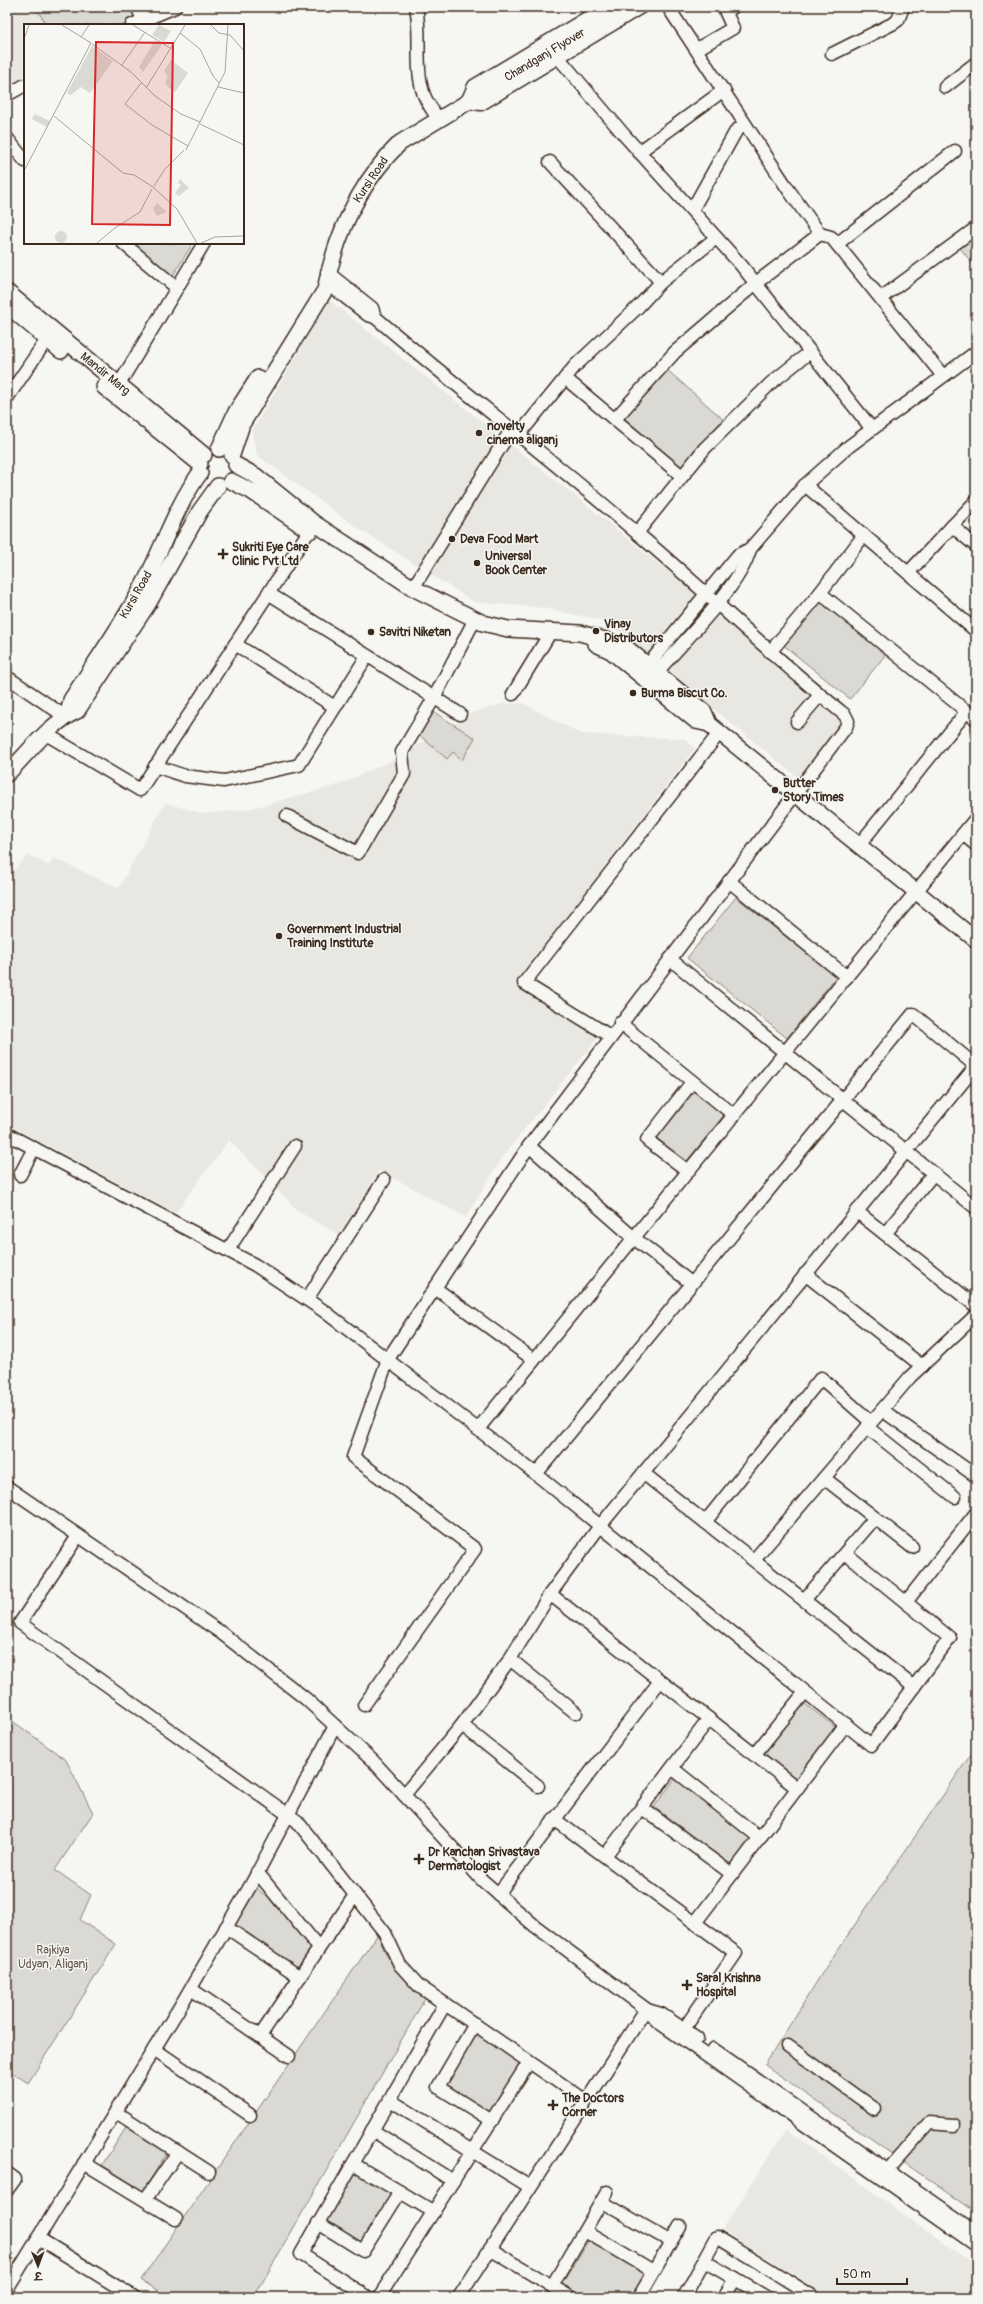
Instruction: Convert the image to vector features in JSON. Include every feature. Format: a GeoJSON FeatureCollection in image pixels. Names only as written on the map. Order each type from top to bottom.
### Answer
{"type":"FeatureCollection","features":[{"type":"Feature","properties":{"kind":"main road","name":"Chandganj Flyover"},"geometry":{"type":"LineString","coordinates":[[467,102],[624,7]]}},
{"type":"Feature","properties":{"kind":"main road","name":"Kursi Road"},"geometry":{"type":"LineString","coordinates":[[229,457],[236,412],[315,285],[327,277],[357,197],[380,162],[400,143],[467,102]]}},
{"type":"Feature","properties":{"kind":"main road"},"geometry":{"type":"LineString","coordinates":[[7,292],[50,335]]}},
{"type":"Feature","properties":{"kind":"main road"},"geometry":{"type":"LineString","coordinates":[[7,305],[50,335],[202,464],[210,484],[224,483],[251,490],[309,531],[473,623],[506,635],[592,642],[649,672]]}},
{"type":"Feature","properties":{"kind":"main road"},"geometry":{"type":"LineString","coordinates":[[202,464],[211,450],[229,457],[256,476],[314,523],[413,588],[473,623],[508,629],[580,633],[623,645],[696,721],[715,728],[976,940]]}},
{"type":"Feature","properties":{"kind":"main road"},"geometry":{"type":"LineString","coordinates":[[224,483],[234,476],[229,457]]}},
{"type":"Feature","properties":{"kind":"main road","name":"Kursi Road"},"geometry":{"type":"LineString","coordinates":[[67,716],[71,700],[135,601],[162,548],[186,492],[202,464]]}},
{"type":"Feature","properties":{"kind":"main road","name":"Kursi Road"},"geometry":{"type":"LineString","coordinates":[[7,774],[46,734],[67,716],[77,711],[148,604],[200,512],[224,483]]}},
{"type":"Feature","properties":{"kind":"street"},"geometry":{"type":"LineString","coordinates":[[137,7],[145,22],[175,7]]}},
{"type":"Feature","properties":{"kind":"street"},"geometry":{"type":"LineString","coordinates":[[416,7],[420,24],[420,72],[424,95],[438,119]]}},
{"type":"Feature","properties":{"kind":"street"},"geometry":{"type":"LineString","coordinates":[[605,7],[474,86],[467,102],[481,104],[641,7]]}},
{"type":"Feature","properties":{"kind":"street"},"geometry":{"type":"LineString","coordinates":[[668,7],[820,234],[831,237],[943,376]]}},
{"type":"Feature","properties":{"kind":"street"},"geometry":{"type":"LineString","coordinates":[[697,49],[733,28],[726,13],[733,7]]}},
{"type":"Feature","properties":{"kind":"street"},"geometry":{"type":"LineString","coordinates":[[832,54],[894,23],[898,20],[903,7]]}},
{"type":"Feature","properties":{"kind":"street"},"geometry":{"type":"LineString","coordinates":[[558,57],[639,152],[756,283],[872,429]]}},
{"type":"Feature","properties":{"kind":"street"},"geometry":{"type":"LineString","coordinates":[[945,87],[976,63]]}},
{"type":"Feature","properties":{"kind":"street"},"geometry":{"type":"LineString","coordinates":[[7,95],[24,86]]}},
{"type":"Feature","properties":{"kind":"street"},"geometry":{"type":"LineString","coordinates":[[639,152],[724,90]]}},
{"type":"Feature","properties":{"kind":"street"},"geometry":{"type":"LineString","coordinates":[[692,210],[736,132],[745,124]]}},
{"type":"Feature","properties":{"kind":"street"},"geometry":{"type":"LineString","coordinates":[[7,138],[24,160]]}},
{"type":"Feature","properties":{"kind":"street"},"geometry":{"type":"LineString","coordinates":[[837,244],[955,151]]}},
{"type":"Feature","properties":{"kind":"street"},"geometry":{"type":"LineString","coordinates":[[550,162],[661,282]]}},
{"type":"Feature","properties":{"kind":"street"},"geometry":{"type":"LineString","coordinates":[[880,298],[976,228]]}},
{"type":"Feature","properties":{"kind":"street"},"geometry":{"type":"LineString","coordinates":[[615,419],[675,352],[756,283],[820,234]]}},
{"type":"Feature","properties":{"kind":"street"},"geometry":{"type":"LineString","coordinates":[[413,588],[514,433],[661,282],[716,238]]}},
{"type":"Feature","properties":{"kind":"street"},"geometry":{"type":"LineString","coordinates":[[124,244],[177,288]]}},
{"type":"Feature","properties":{"kind":"street"},"geometry":{"type":"LineString","coordinates":[[116,390],[203,244]]}},
{"type":"Feature","properties":{"kind":"street"},"geometry":{"type":"LineString","coordinates":[[327,277],[372,308],[375,317],[637,533],[770,652],[845,716],[848,721],[846,726],[796,794],[610,1036],[529,1146],[388,1359],[353,1457],[475,1549],[364,1705]]}},
{"type":"Feature","properties":{"kind":"street"},"geometry":{"type":"LineString","coordinates":[[7,398],[50,335]]}},
{"type":"Feature","properties":{"kind":"street"},"geometry":{"type":"LineString","coordinates":[[637,533],[705,448],[772,383],[810,352]]}},
{"type":"Feature","properties":{"kind":"street"},"geometry":{"type":"LineString","coordinates":[[649,672],[717,603],[746,562],[750,549],[805,484],[848,447],[976,352]]}},
{"type":"Feature","properties":{"kind":"street"},"geometry":{"type":"LineString","coordinates":[[566,378],[682,476]]}},
{"type":"Feature","properties":{"kind":"street"},"geometry":{"type":"LineString","coordinates":[[805,484],[976,631]]}},
{"type":"Feature","properties":{"kind":"street"},"geometry":{"type":"LineString","coordinates":[[908,573],[976,501]]}},
{"type":"Feature","properties":{"kind":"street"},"geometry":{"type":"LineString","coordinates":[[952,526],[976,546]]}},
{"type":"Feature","properties":{"kind":"street"},"geometry":{"type":"LineString","coordinates":[[46,734],[140,790],[309,531]]}},
{"type":"Feature","properties":{"kind":"street"},"geometry":{"type":"LineString","coordinates":[[770,652],[820,593],[864,535]]}},
{"type":"Feature","properties":{"kind":"street"},"geometry":{"type":"LineString","coordinates":[[649,672],[738,555],[750,549]]}},
{"type":"Feature","properties":{"kind":"street"},"geometry":{"type":"LineString","coordinates":[[268,592],[460,714]]}},
{"type":"Feature","properties":{"kind":"street"},"geometry":{"type":"LineString","coordinates":[[820,593],[971,715],[859,845]]}},
{"type":"Feature","properties":{"kind":"street"},"geometry":{"type":"LineString","coordinates":[[287,816],[358,853],[404,774],[402,752],[434,698],[473,623]]}},
{"type":"Feature","properties":{"kind":"street"},"geometry":{"type":"LineString","coordinates":[[513,694],[547,638]]}},
{"type":"Feature","properties":{"kind":"street"},"geometry":{"type":"LineString","coordinates":[[235,644],[335,707]]}},
{"type":"Feature","properties":{"kind":"street"},"geometry":{"type":"LineString","coordinates":[[155,766],[185,776],[224,781],[299,765],[367,656]]}},
{"type":"Feature","properties":{"kind":"street"},"geometry":{"type":"LineString","coordinates":[[7,677],[67,716]]}},
{"type":"Feature","properties":{"kind":"street"},"geometry":{"type":"LineString","coordinates":[[797,722],[820,695]]}},
{"type":"Feature","properties":{"kind":"street"},"geometry":{"type":"LineString","coordinates":[[610,1036],[524,983],[715,728]]}},
{"type":"Feature","properties":{"kind":"street"},"geometry":{"type":"LineString","coordinates":[[478,1429],[976,818]]}},
{"type":"Feature","properties":{"kind":"street"},"geometry":{"type":"LineString","coordinates":[[963,834],[976,845]]}},
{"type":"Feature","properties":{"kind":"street"},"geometry":{"type":"LineString","coordinates":[[729,881],[847,977]]}},
{"type":"Feature","properties":{"kind":"street"},"geometry":{"type":"LineString","coordinates":[[670,959],[976,1207]]}},
{"type":"Feature","properties":{"kind":"street"},"geometry":{"type":"LineString","coordinates":[[404,1795],[462,1725],[510,1659],[550,1594],[600,1526],[976,1066],[914,1014],[842,1098],[536,1474]]}},
{"type":"Feature","properties":{"kind":"street"},"geometry":{"type":"LineString","coordinates":[[620,1023],[734,1115]]}},
{"type":"Feature","properties":{"kind":"street"},"geometry":{"type":"LineString","coordinates":[[688,1171],[647,1140],[692,1082]]}},
{"type":"Feature","properties":{"kind":"street"},"geometry":{"type":"LineString","coordinates":[[7,1134],[228,1250],[255,1265],[307,1299],[388,1359],[536,1474],[871,1745],[950,1638],[845,1553]]}},
{"type":"Feature","properties":{"kind":"street"},"geometry":{"type":"LineString","coordinates":[[228,1250],[295,1146]]}},
{"type":"Feature","properties":{"kind":"street"},"geometry":{"type":"LineString","coordinates":[[529,1146],[634,1238],[691,1283]]}},
{"type":"Feature","properties":{"kind":"street"},"geometry":{"type":"LineString","coordinates":[[20,1175],[34,1148]]}},
{"type":"Feature","properties":{"kind":"street"},"geometry":{"type":"LineString","coordinates":[[885,1234],[934,1173]]}},
{"type":"Feature","properties":{"kind":"street"},"geometry":{"type":"LineString","coordinates":[[307,1299],[384,1180]]}},
{"type":"Feature","properties":{"kind":"street"},"geometry":{"type":"LineString","coordinates":[[856,1211],[976,1306]]}},
{"type":"Feature","properties":{"kind":"street"},"geometry":{"type":"LineString","coordinates":[[805,1274],[922,1366]]}},
{"type":"Feature","properties":{"kind":"street"},"geometry":{"type":"LineString","coordinates":[[435,1288],[534,1360]]}},
{"type":"Feature","properties":{"kind":"street"},"geometry":{"type":"LineString","coordinates":[[754,1560],[882,1410],[922,1366],[976,1315]]}},
{"type":"Feature","properties":{"kind":"street"},"geometry":{"type":"LineString","coordinates":[[705,1522],[821,1378],[869,1425],[955,1497]]}},
{"type":"Feature","properties":{"kind":"street"},"geometry":{"type":"LineString","coordinates":[[882,1410],[976,1476]]}},
{"type":"Feature","properties":{"kind":"street"},"geometry":{"type":"LineString","coordinates":[[643,1473],[914,1687]]}},
{"type":"Feature","properties":{"kind":"street"},"geometry":{"type":"LineString","coordinates":[[824,1478],[912,1547]]}},
{"type":"Feature","properties":{"kind":"street"},"geometry":{"type":"LineString","coordinates":[[7,1487],[220,1632],[306,1699],[374,1762],[482,1880],[535,1926],[646,2009],[657,2021],[838,2146],[943,2216],[976,2232]]}},
{"type":"Feature","properties":{"kind":"street"},"geometry":{"type":"LineString","coordinates":[[906,1602],[976,1513]]}},
{"type":"Feature","properties":{"kind":"street"},"geometry":{"type":"LineString","coordinates":[[804,1600],[875,1518]]}},
{"type":"Feature","properties":{"kind":"street"},"geometry":{"type":"LineString","coordinates":[[78,1536],[20,1622],[297,1821],[385,1933],[400,1965],[419,1986],[586,2102]]}},
{"type":"Feature","properties":{"kind":"street"},"geometry":{"type":"LineString","coordinates":[[550,1594],[797,1788]]}},
{"type":"Feature","properties":{"kind":"street"},"geometry":{"type":"LineString","coordinates":[[510,1659],[576,1713]]}},
{"type":"Feature","properties":{"kind":"street"},"geometry":{"type":"LineString","coordinates":[[498,1894],[660,1681]]}},
{"type":"Feature","properties":{"kind":"street"},"geometry":{"type":"LineString","coordinates":[[754,1755],[805,1692]]}},
{"type":"Feature","properties":{"kind":"street"},"geometry":{"type":"LineString","coordinates":[[605,1856],[709,1719]]}},
{"type":"Feature","properties":{"kind":"street"},"geometry":{"type":"LineString","coordinates":[[695,1923],[846,1724]]}},
{"type":"Feature","properties":{"kind":"street"},"geometry":{"type":"LineString","coordinates":[[462,1725],[538,1786]]}},
{"type":"Feature","properties":{"kind":"street"},"geometry":{"type":"LineString","coordinates":[[7,2289],[191,1989],[257,1872],[335,1726]]}},
{"type":"Feature","properties":{"kind":"street"},"geometry":{"type":"LineString","coordinates":[[672,1768],[760,1838]]}},
{"type":"Feature","properties":{"kind":"street"},"geometry":{"type":"LineString","coordinates":[[642,1808],[732,1874]]}},
{"type":"Feature","properties":{"kind":"street"},"geometry":{"type":"LineString","coordinates":[[554,1819],[736,1954],[684,2029]]}},
{"type":"Feature","properties":{"kind":"street"},"geometry":{"type":"LineString","coordinates":[[257,1872],[319,1948]]}},
{"type":"Feature","properties":{"kind":"street"},"geometry":{"type":"LineString","coordinates":[[260,2036],[355,1895]]}},
{"type":"Feature","properties":{"kind":"street"},"geometry":{"type":"LineString","coordinates":[[226,1927],[300,1976]]}},
{"type":"Feature","properties":{"kind":"street"},"geometry":{"type":"LineString","coordinates":[[191,1989],[289,2056]]}},
{"type":"Feature","properties":{"kind":"street"},"geometry":{"type":"LineString","coordinates":[[368,2297],[301,2254],[445,2004]]}},
{"type":"Feature","properties":{"kind":"street"},"geometry":{"type":"LineString","coordinates":[[646,2009],[661,2014],[684,2029],[888,2170],[976,2245]]}},
{"type":"Feature","properties":{"kind":"street"},"geometry":{"type":"LineString","coordinates":[[459,2297],[646,2009]]}},
{"type":"Feature","properties":{"kind":"street"},"geometry":{"type":"LineString","coordinates":[[475,2024],[438,2087],[492,2121]]}},
{"type":"Feature","properties":{"kind":"street"},"geometry":{"type":"LineString","coordinates":[[788,2046],[875,2109]]}},
{"type":"Feature","properties":{"kind":"street"},"geometry":{"type":"LineString","coordinates":[[154,2049],[250,2115]]}},
{"type":"Feature","properties":{"kind":"street"},"geometry":{"type":"LineString","coordinates":[[379,2297],[529,2062]]}},
{"type":"Feature","properties":{"kind":"street"},"geometry":{"type":"LineString","coordinates":[[390,2100],[530,2187]]}},
{"type":"Feature","properties":{"kind":"street"},"geometry":{"type":"LineString","coordinates":[[116,2112],[209,2172]]}},
{"type":"Feature","properties":{"kind":"street"},"geometry":{"type":"LineString","coordinates":[[888,2170],[929,2123],[954,2125]]}},
{"type":"Feature","properties":{"kind":"street"},"geometry":{"type":"LineString","coordinates":[[372,2130],[453,2181]]}},
{"type":"Feature","properties":{"kind":"street"},"geometry":{"type":"LineString","coordinates":[[145,2200],[178,2152]]}},
{"type":"Feature","properties":{"kind":"street"},"geometry":{"type":"LineString","coordinates":[[84,2163],[176,2219]]}},
{"type":"Feature","properties":{"kind":"street"},"geometry":{"type":"LineString","coordinates":[[353,2164],[434,2212]]}},
{"type":"Feature","properties":{"kind":"street"},"geometry":{"type":"LineString","coordinates":[[7,2173],[15,2179],[7,2190]]}},
{"type":"Feature","properties":{"kind":"street"},"geometry":{"type":"LineString","coordinates":[[318,2223],[363,2251],[400,2192]]}},
{"type":"Feature","properties":{"kind":"street"},"geometry":{"type":"LineString","coordinates":[[552,2286],[605,2197],[670,2242]]}},
{"type":"Feature","properties":{"kind":"street"},"geometry":{"type":"LineString","coordinates":[[639,2297],[680,2226]]}},
{"type":"Feature","properties":{"kind":"street"},"geometry":{"type":"LineString","coordinates":[[585,2231],[654,2271]]}},
{"type":"Feature","properties":{"kind":"street"},"geometry":{"type":"LineString","coordinates":[[684,2297],[717,2237],[814,2297]]}},
{"type":"Feature","properties":{"kind":"street"},"geometry":{"type":"LineString","coordinates":[[38,2238],[134,2297]]}},
{"type":"Feature","properties":{"kind":"street"},"geometry":{"type":"LineString","coordinates":[[490,2249],[570,2297]]}},
{"type":"Feature","properties":{"kind":"street"},"geometry":{"type":"LineString","coordinates":[[704,2261],[766,2297]]}},
{"type":"Feature","properties":{"kind":"street"},"geometry":{"type":"LineString","coordinates":[[724,2297],[735,2279]]}},
{"type":"Feature","properties":{"kind":"shaded area"},"geometry":{"type":"Polygon","coordinates":[[[7,7],[35,7],[46,24],[24,24],[24,76],[7,85],[7,7]]]}},
{"type":"Feature","properties":{"kind":"shaded area"},"geometry":{"type":"Polygon","coordinates":[[[329,300],[579,499],[847,717],[801,780],[605,621],[543,608],[474,602],[358,528],[257,455],[252,431],[329,300]]]}},
{"type":"Feature","properties":{"kind":"shaded area","name":"Government Industrial Training Institute"},"geometry":{"type":"Polygon","coordinates":[[[523,703],[580,734],[685,739],[695,748],[515,984],[600,1035],[503,1156],[466,1217],[379,1170],[340,1235],[299,1212],[229,1140],[175,1213],[7,1124],[7,876],[29,855],[49,866],[53,858],[119,888],[165,803],[205,814],[249,809],[338,785],[393,760],[472,713],[503,704],[523,703]]]}},
{"type":"Feature","properties":{"kind":"shaded area"},"geometry":{"type":"Polygon","coordinates":[[[786,2130],[976,2266],[976,2297],[830,2297],[722,2230],[786,2130]]]}},
{"type":"Feature","properties":{"kind":"green space"},"geometry":{"type":"Polygon","coordinates":[[[35,7],[132,7],[139,18],[127,24],[46,24],[35,7]]]}},
{"type":"Feature","properties":{"kind":"green space"},"geometry":{"type":"Polygon","coordinates":[[[976,235],[976,268],[960,248],[976,235]]]}},
{"type":"Feature","properties":{"kind":"green space"},"geometry":{"type":"Polygon","coordinates":[[[134,244],[192,244],[172,277],[134,244]]]}},
{"type":"Feature","properties":{"kind":"green space"},"geometry":{"type":"Polygon","coordinates":[[[666,369],[723,419],[681,467],[623,417],[666,369]]]}},
{"type":"Feature","properties":{"kind":"green space"},"geometry":{"type":"Polygon","coordinates":[[[818,597],[887,653],[850,699],[781,643],[818,597]]]}},
{"type":"Feature","properties":{"kind":"green space"},"geometry":{"type":"Polygon","coordinates":[[[434,712],[475,738],[462,760],[453,752],[447,759],[418,734],[434,712]]]}},
{"type":"Feature","properties":{"kind":"green space"},"geometry":{"type":"Polygon","coordinates":[[[736,897],[836,977],[787,1038],[687,958],[736,897]]]}},
{"type":"Feature","properties":{"kind":"green space"},"geometry":{"type":"Polygon","coordinates":[[[696,1090],[725,1114],[686,1162],[657,1138],[696,1090]]]}},
{"type":"Feature","properties":{"kind":"green space"},"geometry":{"type":"Polygon","coordinates":[[[804,1703],[835,1727],[795,1779],[764,1754],[804,1703]]]}},
{"type":"Feature","properties":{"kind":"green space","name":"Rajkiya Udyan, Aliganj"},"geometry":{"type":"Polygon","coordinates":[[[7,1717],[66,1760],[93,1813],[55,1870],[91,1895],[80,1920],[116,1944],[28,2083],[7,2069],[7,1717]]]}},
{"type":"Feature","properties":{"kind":"green space"},"geometry":{"type":"Polygon","coordinates":[[[976,1747],[976,2213],[765,2065],[824,1970],[976,1747]]]}},
{"type":"Feature","properties":{"kind":"green space"},"geometry":{"type":"Polygon","coordinates":[[[675,1779],[752,1838],[731,1866],[654,1807],[675,1779]]]}},
{"type":"Feature","properties":{"kind":"green space"},"geometry":{"type":"Polygon","coordinates":[[[252,1883],[263,1894],[265,1892],[276,1907],[319,1948],[291,1971],[226,1927],[252,1883]]]}},
{"type":"Feature","properties":{"kind":"green space"},"geometry":{"type":"Polygon","coordinates":[[[378,1934],[386,1953],[396,1970],[417,1991],[426,1997],[254,2297],[168,2297],[141,2280],[378,1934]]]}},
{"type":"Feature","properties":{"kind":"green space"},"geometry":{"type":"Polygon","coordinates":[[[477,2032],[523,2061],[490,2112],[444,2083],[477,2032]]]}},
{"type":"Feature","properties":{"kind":"green space"},"geometry":{"type":"Polygon","coordinates":[[[127,2126],[168,2151],[143,2191],[102,2165],[127,2126]]]}},
{"type":"Feature","properties":{"kind":"green space"},"geometry":{"type":"Polygon","coordinates":[[[355,2171],[392,2193],[361,2243],[324,2221],[355,2171]]]}},
{"type":"Feature","properties":{"kind":"green space"},"geometry":{"type":"Polygon","coordinates":[[[588,2241],[646,2274],[633,2297],[584,2297],[562,2284],[588,2241]]]}},
{"type":"Feature","properties":{"kind":"green space"},"geometry":{"type":"Polygon","coordinates":[[[736,2287],[755,2297],[730,2297],[736,2287]]]}},
{"type":"Feature","properties":{"kind":"place","name":"novelty cinema aliganj"},"geometry":{"type":"Point","coordinates":[479,433]}},
{"type":"Feature","properties":{"kind":"place","name":"Deva Food Mart"},"geometry":{"type":"Point","coordinates":[452,539]}},
{"type":"Feature","properties":{"kind":"place","name":"Sukriti Eye Care Clinic Pvt Ltd"},"geometry":{"type":"Point","coordinates":[223,554]}},
{"type":"Feature","properties":{"kind":"place","name":"Universal Book Center"},"geometry":{"type":"Point","coordinates":[477,563]}},
{"type":"Feature","properties":{"kind":"place","name":"Vinay Distributors"},"geometry":{"type":"Point","coordinates":[596,631]}},
{"type":"Feature","properties":{"kind":"place","name":"Savitri Niketan"},"geometry":{"type":"Point","coordinates":[371,632]}},
{"type":"Feature","properties":{"kind":"place","name":"Burma Biscut Co."},"geometry":{"type":"Point","coordinates":[633,693]}},
{"type":"Feature","properties":{"kind":"place","name":"Butter Story Times"},"geometry":{"type":"Point","coordinates":[775,790]}},
{"type":"Feature","properties":{"kind":"place","name":"Government Industrial Training Institute"},"geometry":{"type":"Point","coordinates":[279,936]}},
{"type":"Feature","properties":{"kind":"place","name":"Dr Kanchan Srivastava Dermatologist"},"geometry":{"type":"Point","coordinates":[419,1859]}},
{"type":"Feature","properties":{"kind":"place","name":"Saral Krishna Hospital"},"geometry":{"type":"Point","coordinates":[687,1985]}},
{"type":"Feature","properties":{"kind":"place","name":"The Doctors Corner"},"geometry":{"type":"Point","coordinates":[553,2105]}}]}
